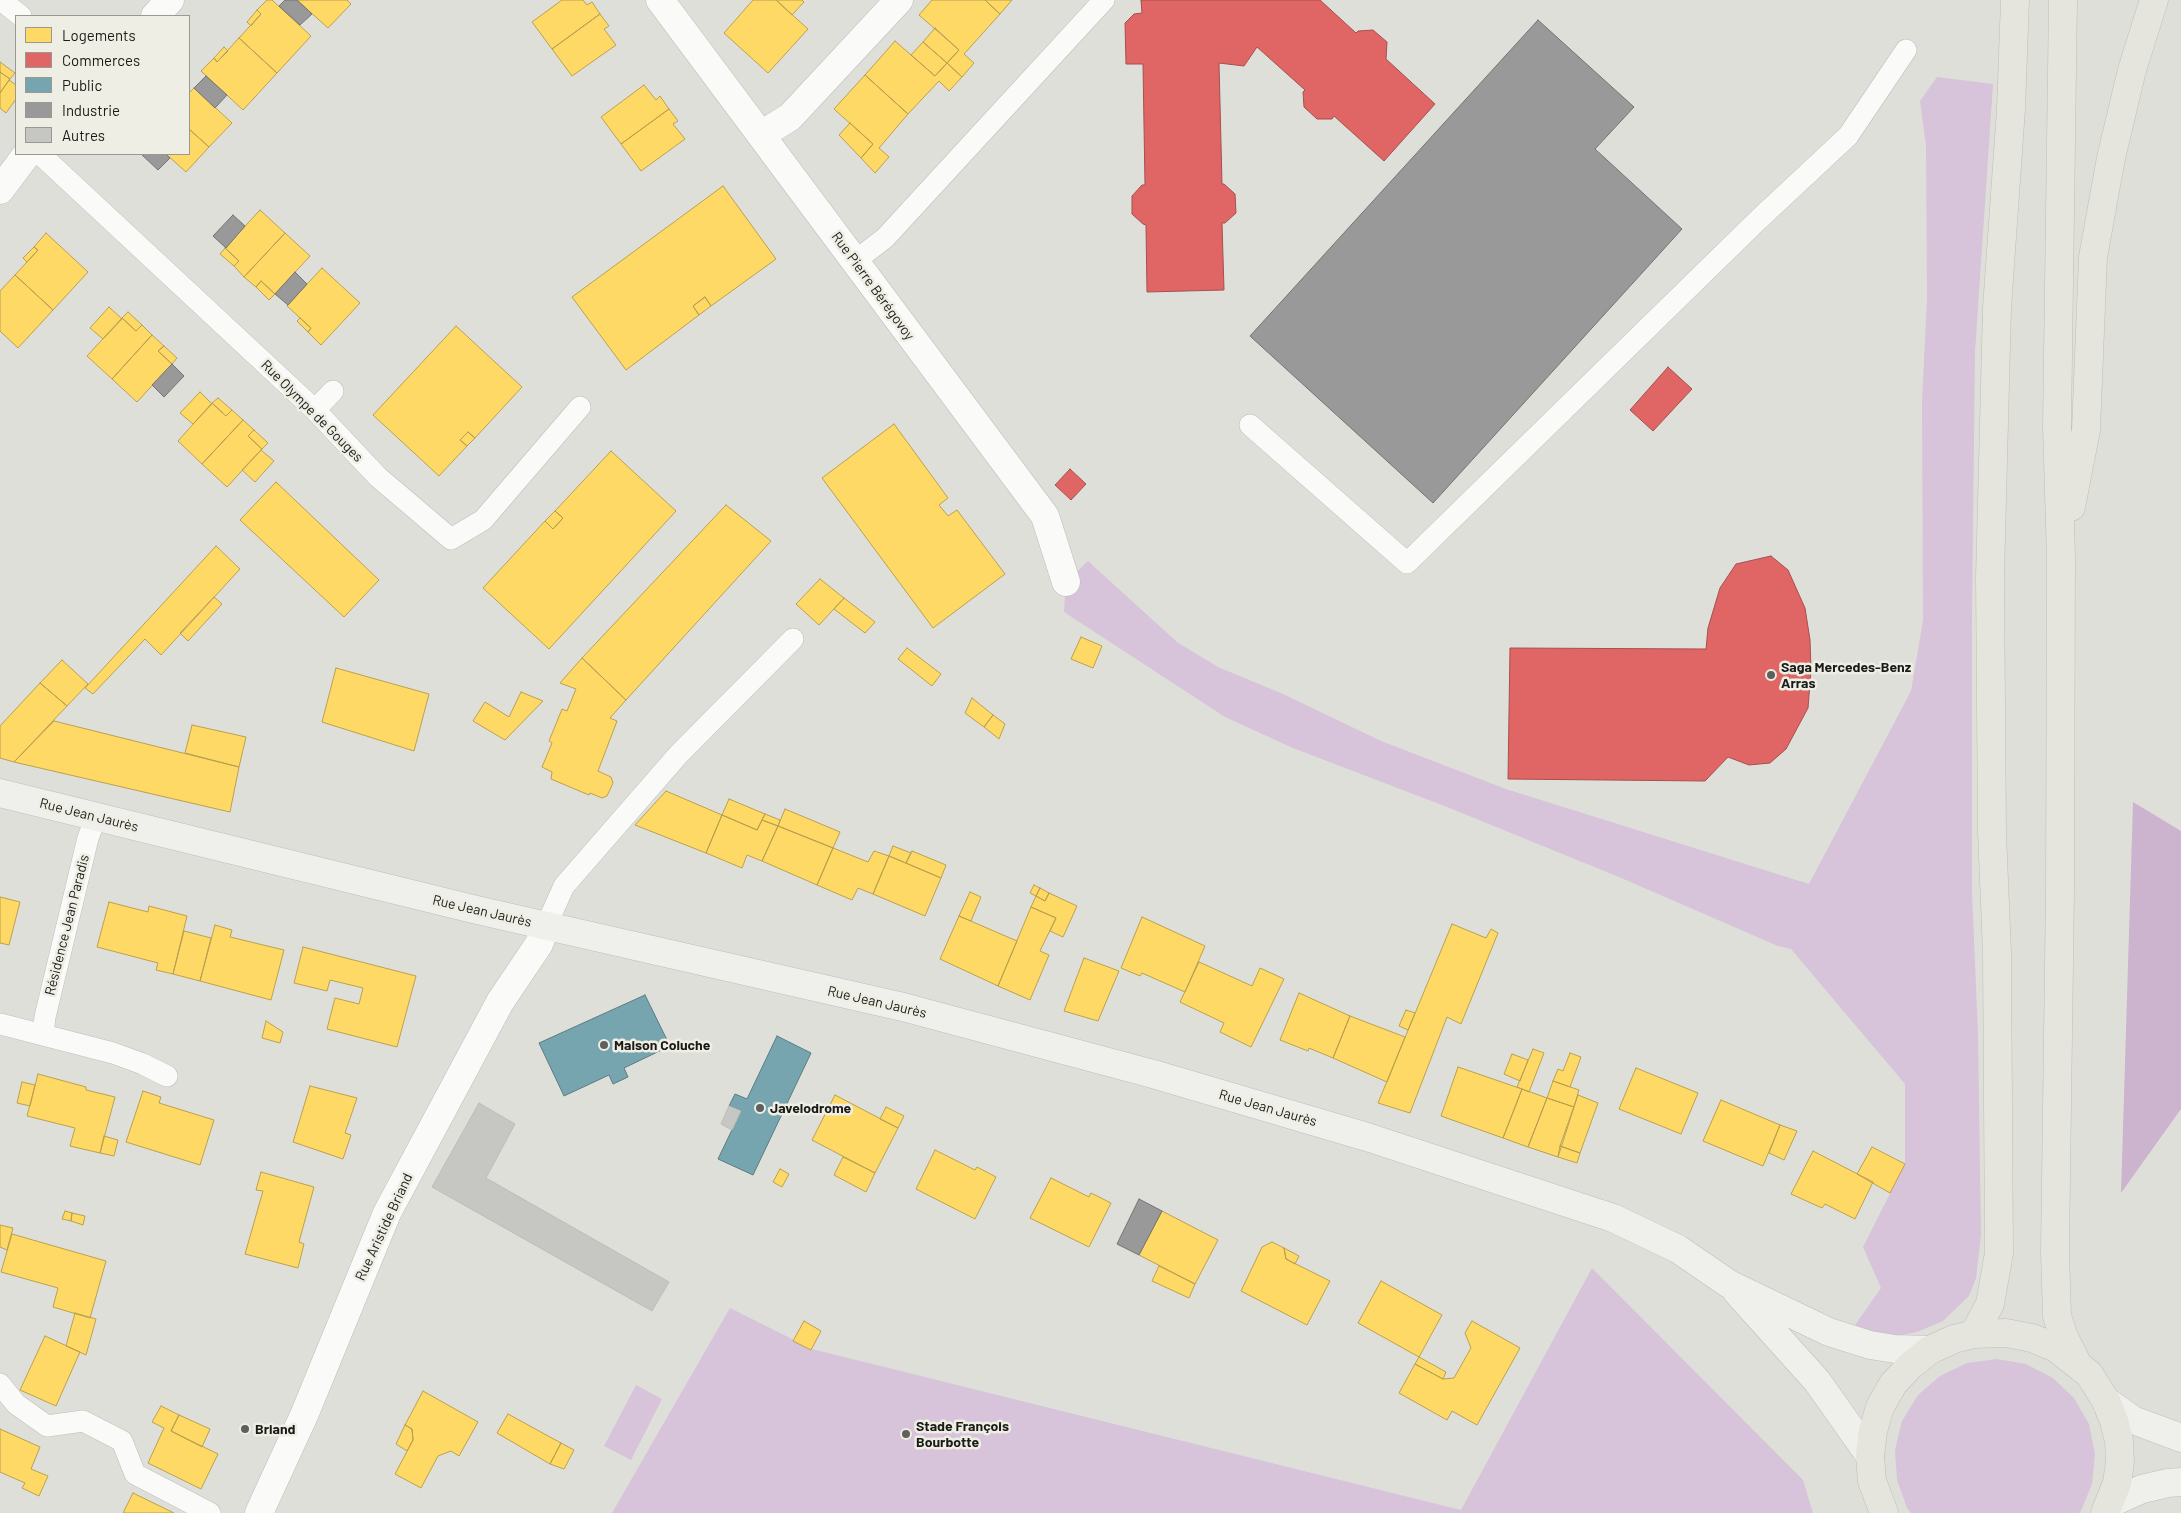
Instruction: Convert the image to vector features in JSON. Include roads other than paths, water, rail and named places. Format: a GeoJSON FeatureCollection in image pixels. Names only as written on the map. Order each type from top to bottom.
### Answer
{"type":"FeatureCollection","features":[{"type":"Feature","properties":{"kind":"main road"},"geometry":{"type":"LineString","coordinates":[[1974,1334],[1990,1304],[1999,1253],[1998,1018],[1992,832],[1990,577],[1997,308],[2011,109],[2015,0]]}},
{"type":"Feature","properties":{"kind":"main road"},"geometry":{"type":"LineString","coordinates":[[2063,0],[2057,427],[2061,558],[2060,881],[2055,1252],[2057,1316],[2064,1337],[2077,1364]]}},
{"type":"Feature","properties":{"kind":"main road"},"geometry":{"type":"LineString","coordinates":[[2061,558],[2086,430],[2092,257],[2111,158],[2132,70],[2154,0]]}},
{"type":"Feature","properties":{"kind":"main road","name":"Rue Jean Jaurès"},"geometry":{"type":"LineString","coordinates":[[0,793],[477,910],[903,1007],[1153,1074],[1367,1137],[1613,1218],[1678,1249],[1729,1284]]}},
{"type":"Feature","properties":{"kind":"main road"},"geometry":{"type":"LineString","coordinates":[[1729,1284],[1829,1332],[1870,1345],[1930,1350]]}},
{"type":"Feature","properties":{"kind":"main road"},"geometry":{"type":"LineString","coordinates":[[1729,1284],[1817,1381],[1870,1456]]}},
{"type":"Feature","properties":{"kind":"main road"},"geometry":{"type":"LineString","coordinates":[[1884,1513],[1872,1481],[1870,1456],[1873,1431],[1893,1384],[1910,1366],[1930,1350],[1954,1339],[1974,1334],[2006,1333],[2032,1338],[2056,1348],[2077,1364],[2099,1387],[2114,1420],[2119,1448],[2117,1483],[2108,1508]]}},
{"type":"Feature","properties":{"kind":"main road"},"geometry":{"type":"LineString","coordinates":[[2106,1401],[2133,1420],[2181,1438]]}},
{"type":"Feature","properties":{"kind":"main road"},"geometry":{"type":"LineString","coordinates":[[2108,1508],[2142,1489],[2181,1482]]}},
{"type":"Feature","properties":{"kind":"street"},"geometry":{"type":"LineString","coordinates":[[156,15],[170,0]]}},
{"type":"Feature","properties":{"kind":"street","name":"Rue Pierre Bérégovoy"},"geometry":{"type":"LineString","coordinates":[[660,0],[1045,516],[1066,582]]}},
{"type":"Feature","properties":{"kind":"street"},"geometry":{"type":"LineString","coordinates":[[761,135],[790,117],[899,0]]}},
{"type":"Feature","properties":{"kind":"street"},"geometry":{"type":"LineString","coordinates":[[0,190],[27,155]]}},
{"type":"Feature","properties":{"kind":"street","name":"Rue Aristide Briand"},"geometry":{"type":"LineString","coordinates":[[259,1513],[305,1413],[387,1213],[500,1002],[539,944],[546,926]]}},
{"type":"Feature","properties":{"kind":"lane"},"geometry":{"type":"LineString","coordinates":[[1,0],[20,15]]}},
{"type":"Feature","properties":{"kind":"lane"},"geometry":{"type":"LineString","coordinates":[[855,261],[885,238],[1104,0]]}},
{"type":"Feature","properties":{"kind":"lane"},"geometry":{"type":"LineString","coordinates":[[1250,425],[1408,563],[1758,220],[1848,136],[1906,50]]}},
{"type":"Feature","properties":{"kind":"lane","name":"Rue Olympe de Gouges"},"geometry":{"type":"LineString","coordinates":[[41,155],[315,410],[378,477],[451,538],[483,520],[580,407]]}},
{"type":"Feature","properties":{"kind":"lane"},"geometry":{"type":"LineString","coordinates":[[315,410],[334,391]]}},
{"type":"Feature","properties":{"kind":"lane"},"geometry":{"type":"LineString","coordinates":[[546,926],[564,886],[678,755],[792,638]]}},
{"type":"Feature","properties":{"kind":"lane","name":"Résidence Jean Paradis"},"geometry":{"type":"LineString","coordinates":[[43,1034],[45,1016],[67,922],[88,838],[96,817]]}},
{"type":"Feature","properties":{"kind":"lane"},"geometry":{"type":"LineString","coordinates":[[0,1024],[114,1053],[144,1064],[167,1076]]}},
{"type":"Feature","properties":{"kind":"lane"},"geometry":{"type":"LineString","coordinates":[[0,1384],[16,1404],[47,1426],[83,1421],[122,1441],[135,1474],[210,1513]]}},
{"type":"Feature","properties":{"kind":"place","name":"Saga Mercedes-Benz Arras"},"geometry":{"type":"Point","coordinates":[1771,675]}},
{"type":"Feature","properties":{"kind":"place","name":"Maison Coluche"},"geometry":{"type":"Point","coordinates":[604,1045]}},
{"type":"Feature","properties":{"kind":"place","name":"Javelodrome"},"geometry":{"type":"Point","coordinates":[760,1108]}},
{"type":"Feature","properties":{"kind":"place","name":"Briand"},"geometry":{"type":"Point","coordinates":[245,1429]}},
{"type":"Feature","properties":{"kind":"place","name":"Stade François Bourbotte"},"geometry":{"type":"Point","coordinates":[906,1434]}}]}
